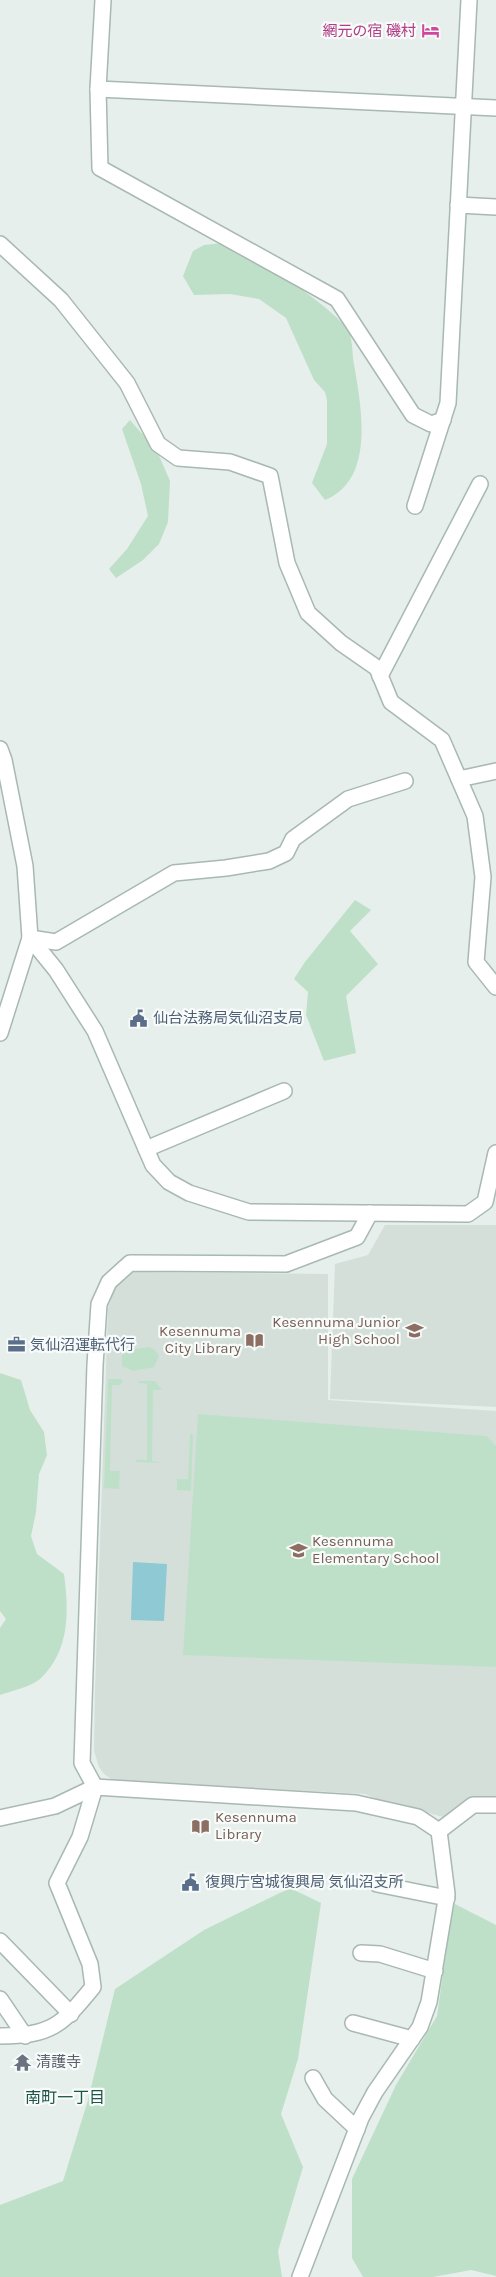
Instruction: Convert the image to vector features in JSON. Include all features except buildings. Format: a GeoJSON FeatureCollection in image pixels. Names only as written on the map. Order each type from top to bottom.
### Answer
{"type":"FeatureCollection","features":[{"type":"Feature","properties":{"kind":"street"},"geometry":{"type":"LineString","coordinates":[[103,0],[98,89],[100,168],[337,299],[413,415],[431,424],[443,420]]}},
{"type":"Feature","properties":{"kind":"street"},"geometry":{"type":"LineString","coordinates":[[415,506],[448,404],[469,0]]}},
{"type":"Feature","properties":{"kind":"street"},"geometry":{"type":"LineString","coordinates":[[98,89],[496,108]]}},
{"type":"Feature","properties":{"kind":"street"},"geometry":{"type":"LineString","coordinates":[[458,205],[496,207]]}},
{"type":"Feature","properties":{"kind":"street"},"geometry":{"type":"LineString","coordinates":[[0,244],[61,300],[121,375],[158,444],[178,458],[230,462],[270,476],[287,563],[308,613],[341,643],[377,668],[391,702],[442,740],[475,816],[483,877],[476,962],[496,987]]}},
{"type":"Feature","properties":{"kind":"street"},"geometry":{"type":"LineString","coordinates":[[380,676],[480,484]]}},
{"type":"Feature","properties":{"kind":"street"},"geometry":{"type":"LineString","coordinates":[[0,749],[6,795],[25,866],[30,938],[0,1033]]}},
{"type":"Feature","properties":{"kind":"street"},"geometry":{"type":"LineString","coordinates":[[459,779],[496,771]]}},
{"type":"Feature","properties":{"kind":"street"},"geometry":{"type":"LineString","coordinates":[[30,938],[56,942],[174,873],[226,868],[269,861],[286,853],[293,839],[348,799],[405,780]]}},
{"type":"Feature","properties":{"kind":"street"},"geometry":{"type":"LineString","coordinates":[[30,938],[56,970],[95,1031],[153,1166],[169,1182],[217,1203],[249,1212],[468,1214],[485,1202],[496,1153]]}},
{"type":"Feature","properties":{"kind":"street"},"geometry":{"type":"LineString","coordinates":[[146,1149],[284,1091]]}},
{"type":"Feature","properties":{"kind":"street"},"geometry":{"type":"LineString","coordinates":[[0,2036],[38,2034],[71,2014],[93,1987],[90,1964],[57,1883],[80,1837],[95,1787],[82,1763],[95,1365],[99,1304],[110,1282],[130,1263],[286,1264],[357,1236],[370,1213]]}},
{"type":"Feature","properties":{"kind":"street"},"geometry":{"type":"LineString","coordinates":[[0,1818],[55,1806],[95,1787],[356,1803],[418,1817],[439,1831],[447,1898],[429,2002],[420,2027],[375,2092],[357,2129],[300,2277]]}},
{"type":"Feature","properties":{"kind":"street"},"geometry":{"type":"LineString","coordinates":[[439,1831],[472,1806],[496,1805]]}},
{"type":"Feature","properties":{"kind":"street"},"geometry":{"type":"LineString","coordinates":[[377,1884],[447,1898]]}},
{"type":"Feature","properties":{"kind":"street"},"geometry":{"type":"LineString","coordinates":[[0,1941],[71,2014]]}},
{"type":"Feature","properties":{"kind":"street"},"geometry":{"type":"LineString","coordinates":[[361,1954],[380,1954],[435,1970]]}},
{"type":"Feature","properties":{"kind":"street"},"geometry":{"type":"LineString","coordinates":[[0,1999],[25,2036]]}},
{"type":"Feature","properties":{"kind":"street"},"geometry":{"type":"LineString","coordinates":[[0,2020],[25,2036]]}},
{"type":"Feature","properties":{"kind":"street"},"geometry":{"type":"LineString","coordinates":[[356,2028],[412,2039]]}},
{"type":"Feature","properties":{"kind":"street"},"geometry":{"type":"LineString","coordinates":[[313,2078],[325,2099],[357,2129]]}},
{"type":"Feature","properties":{"kind":"shaded area","name":"Kesennuma Junior High School"},"geometry":{"type":"Polygon","coordinates":[[[385,1225],[496,1225],[496,1407],[330,1399],[335,1264],[368,1255],[385,1225]]]}},
{"type":"Feature","properties":{"kind":"shaded area","name":"Kesennuma Elementary School"},"geometry":{"type":"Polygon","coordinates":[[[133,1272],[328,1274],[328,1400],[496,1411],[496,1801],[464,1801],[454,1808],[446,1818],[395,1803],[387,1804],[365,1794],[113,1780],[104,1774],[99,1767],[94,1751],[95,1688],[108,1308],[114,1289],[133,1272]]]}},
{"type":"Feature","properties":{"kind":"green space"},"geometry":{"type":"Polygon","coordinates":[[[224,243],[304,291],[333,314],[350,334],[360,400],[361,440],[358,459],[352,476],[341,490],[325,500],[312,483],[327,444],[327,400],[325,392],[314,380],[286,318],[259,299],[230,294],[194,295],[183,276],[193,251],[204,245],[224,243]]]}},
{"type":"Feature","properties":{"kind":"green space"},"geometry":{"type":"Polygon","coordinates":[[[130,420],[157,451],[170,481],[168,522],[159,544],[143,560],[116,578],[109,569],[127,549],[148,516],[141,484],[122,429],[130,420]]]}},
{"type":"Feature","properties":{"kind":"green space"},"geometry":{"type":"Polygon","coordinates":[[[355,900],[371,910],[350,931],[378,964],[346,996],[356,1053],[324,1061],[306,1015],[308,992],[294,979],[305,962],[355,900]]]}},
{"type":"Feature","properties":{"kind":"green space"},"geometry":{"type":"Polygon","coordinates":[[[149,1347],[154,1349],[159,1356],[154,1367],[133,1371],[122,1366],[122,1355],[128,1350],[149,1347]]]}},
{"type":"Feature","properties":{"kind":"green space"},"geometry":{"type":"Polygon","coordinates":[[[0,1373],[21,1380],[30,1410],[44,1432],[47,1455],[39,1474],[36,1512],[31,1536],[37,1554],[64,1574],[67,1616],[62,1643],[50,1668],[36,1682],[0,1695],[0,1628],[6,1619],[0,1611],[0,1373]]]}},
{"type":"Feature","properties":{"kind":"green space"},"geometry":{"type":"Polygon","coordinates":[[[108,1379],[121,1379],[123,1382],[120,1385],[112,1385],[110,1471],[120,1471],[119,1489],[104,1488],[108,1379]]]}},
{"type":"Feature","properties":{"kind":"green space"},"geometry":{"type":"Polygon","coordinates":[[[138,1381],[155,1381],[162,1390],[153,1390],[152,1461],[162,1463],[136,1462],[136,1460],[147,1460],[147,1384],[139,1383],[138,1381]]]}},
{"type":"Feature","properties":{"kind":"green space"},"geometry":{"type":"Polygon","coordinates":[[[198,1414],[487,1436],[496,1446],[496,1667],[183,1655],[198,1414]]]}},
{"type":"Feature","properties":{"kind":"green space"},"geometry":{"type":"Polygon","coordinates":[[[190,1434],[193,1434],[191,1491],[177,1490],[177,1479],[188,1479],[190,1434]]]}},
{"type":"Feature","properties":{"kind":"green space"},"geometry":{"type":"Polygon","coordinates":[[[290,1888],[321,1903],[298,2059],[281,2114],[303,2167],[278,2251],[282,2277],[0,2277],[0,2205],[63,2181],[88,2100],[115,1989],[204,1930],[290,1888]]]}},
{"type":"Feature","properties":{"kind":"green space"},"geometry":{"type":"Polygon","coordinates":[[[453,1903],[496,1925],[496,2276],[471,2270],[433,2277],[363,2277],[352,2258],[352,2179],[396,2085],[437,2016],[453,1903]]]}},
{"type":"Feature","properties":{"kind":"water"},"geometry":{"type":"Polygon","coordinates":[[[133,1562],[167,1564],[164,1621],[131,1620],[133,1562]]]}},
{"type":"Feature","properties":{"kind":"place","name":"網元の宿 磯村"},"geometry":{"type":"Point","coordinates":[430,31]}},
{"type":"Feature","properties":{"kind":"place","name":"仙台法務局気仙沼支局"},"geometry":{"type":"Point","coordinates":[139,1018]}},
{"type":"Feature","properties":{"kind":"place","name":"Kesennuma Junior High School"},"geometry":{"type":"Point","coordinates":[414,1331]}},
{"type":"Feature","properties":{"kind":"place","name":"Kesennuma City Library"},"geometry":{"type":"Point","coordinates":[255,1340]}},
{"type":"Feature","properties":{"kind":"place","name":"気仙沼運転代行"},"geometry":{"type":"Point","coordinates":[16,1345]}},
{"type":"Feature","properties":{"kind":"place","name":"Kesennuma Elementary School"},"geometry":{"type":"Point","coordinates":[298,1550]}},
{"type":"Feature","properties":{"kind":"place","name":"Kesennuma Library"},"geometry":{"type":"Point","coordinates":[201,1826]}},
{"type":"Feature","properties":{"kind":"place","name":"復興庁宮城復興局 気仙沼支所"},"geometry":{"type":"Point","coordinates":[191,1882]}},
{"type":"Feature","properties":{"kind":"place","name":"清護寺"},"geometry":{"type":"Point","coordinates":[22,2062]}},
{"type":"Feature","properties":{"kind":"district","name":"南町一丁目"},"geometry":{"type":"Point","coordinates":[65,2097]}}]}
